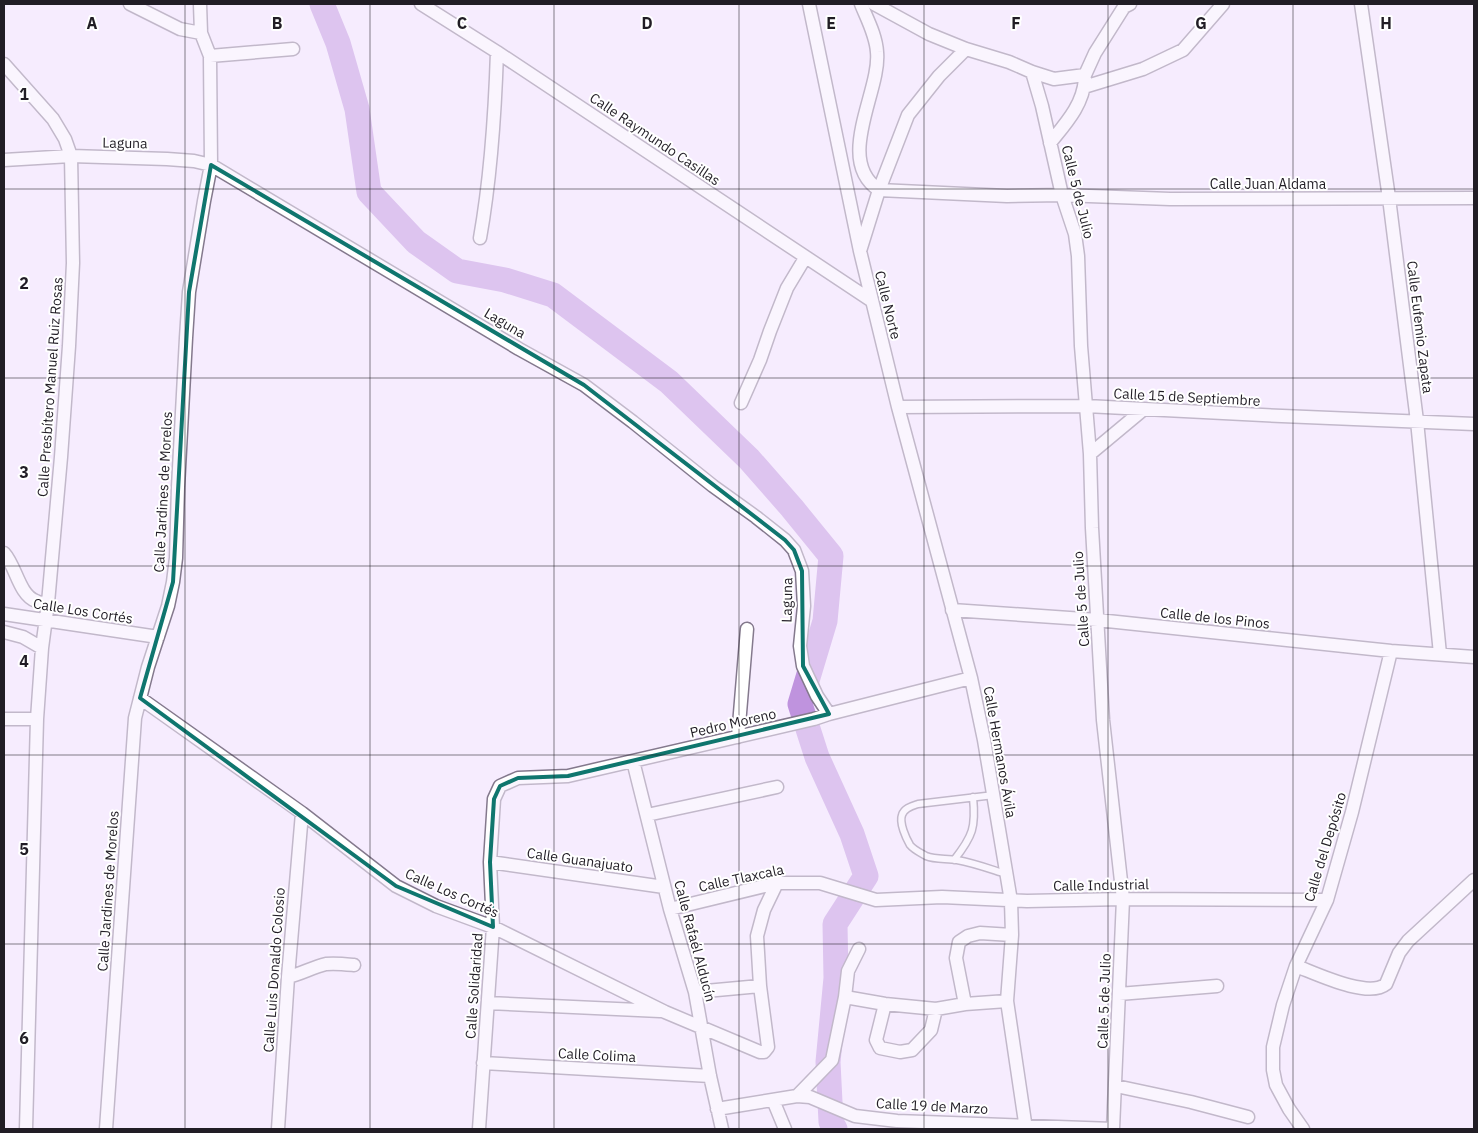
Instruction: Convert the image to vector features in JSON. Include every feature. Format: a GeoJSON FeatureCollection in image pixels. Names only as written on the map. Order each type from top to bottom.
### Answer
{"type":"FeatureCollection","features":[{"type":"Feature","properties":{"kind":"street"},"geometry":{"type":"LineString","coordinates":[[130,4],[180,29],[200,33]]}},
{"type":"Feature","properties":{"kind":"street","name":"Calle Jardines de Morelos"},"geometry":{"type":"LineString","coordinates":[[106,1129],[135,718],[148,667],[168,606],[173,582],[176,558],[178,487],[190,292],[211,165],[210,56],[200,33],[200,4]]}},
{"type":"Feature","properties":{"kind":"street","name":"Calle Raymundo Casillas"},"geometry":{"type":"LineString","coordinates":[[421,4],[497,52],[872,301]]}},
{"type":"Feature","properties":{"kind":"street","name":"Calle Norte"},"geometry":{"type":"LineString","coordinates":[[809,4],[860,251],[898,407],[952,610]]}},
{"type":"Feature","properties":{"kind":"street"},"geometry":{"type":"LineString","coordinates":[[861,4],[877,52],[876,70],[863,119],[859,149],[861,166],[866,179],[879,190]]}},
{"type":"Feature","properties":{"kind":"street"},"geometry":{"type":"LineString","coordinates":[[874,4],[929,34],[966,49],[1009,62],[1054,79],[1085,81],[1143,69],[1183,50],[1223,4]]}},
{"type":"Feature","properties":{"kind":"street"},"geometry":{"type":"LineString","coordinates":[[1050,143],[1076,110],[1081,100],[1085,81],[1095,53],[1124,7],[1130,4]]}},
{"type":"Feature","properties":{"kind":"street","name":"Calle Eufemio Zapata"},"geometry":{"type":"LineString","coordinates":[[1360,4],[1389,198],[1416,421],[1440,654]]}},
{"type":"Feature","properties":{"kind":"street"},"geometry":{"type":"LineString","coordinates":[[210,56],[294,49]]}},
{"type":"Feature","properties":{"kind":"street"},"geometry":{"type":"LineString","coordinates":[[860,251],[879,190],[908,114],[939,76],[966,49]]}},
{"type":"Feature","properties":{"kind":"street"},"geometry":{"type":"LineString","coordinates":[[480,238],[487,198],[495,108],[497,52]]}},
{"type":"Feature","properties":{"kind":"street"},"geometry":{"type":"LineString","coordinates":[[4,64],[53,119],[65,139],[71,156]]}},
{"type":"Feature","properties":{"kind":"street","name":"Calle 5 de Julio"},"geometry":{"type":"LineString","coordinates":[[1032,72],[1042,106],[1062,195],[1075,234],[1078,256],[1081,346],[1090,454],[1092,528],[1103,720],[1123,899],[1113,1129]]}},
{"type":"Feature","properties":{"kind":"street","name":"Laguna"},"geometry":{"type":"LineString","coordinates":[[4,160],[71,156],[167,158],[211,165],[519,349],[584,385],[713,486],[786,540],[794,550],[802,572],[804,606],[800,646],[803,666],[817,696],[829,714]]}},
{"type":"Feature","properties":{"kind":"street","name":"Calle Presbítero Manuel Ruiz Rosas"},"geometry":{"type":"LineString","coordinates":[[26,1129],[37,719],[70,337],[73,264],[71,156]]}},
{"type":"Feature","properties":{"kind":"street","name":"Calle Juan Aldama"},"geometry":{"type":"LineString","coordinates":[[879,190],[1007,196],[1062,195],[1170,199],[1474,198]]}},
{"type":"Feature","properties":{"kind":"street"},"geometry":{"type":"LineString","coordinates":[[741,403],[760,360],[787,288],[805,258]]}},
{"type":"Feature","properties":{"kind":"street","name":"Calle 15 de Septiembre"},"geometry":{"type":"LineString","coordinates":[[898,407],[1086,406],[1474,424]]}},
{"type":"Feature","properties":{"kind":"street"},"geometry":{"type":"LineString","coordinates":[[1090,454],[1144,409]]}},
{"type":"Feature","properties":{"kind":"street"},"geometry":{"type":"LineString","coordinates":[[4,553],[28,596],[35,601],[48,603]]}},
{"type":"Feature","properties":{"kind":"street","name":"Calle de los Pinos"},"geometry":{"type":"LineString","coordinates":[[952,610],[1098,620],[1391,651],[1474,657]]}},
{"type":"Feature","properties":{"kind":"street","name":"Calle Hermanos Ávila"},"geometry":{"type":"LineString","coordinates":[[952,610],[971,678],[984,740],[1011,901],[1012,936],[1007,1001],[1026,1127]]}},
{"type":"Feature","properties":{"kind":"street","name":"Calle Los Cortés"},"geometry":{"type":"LineString","coordinates":[[4,614],[158,637]]}},
{"type":"Feature","properties":{"kind":"street"},"geometry":{"type":"LineString","coordinates":[[738,737],[747,629]]}},
{"type":"Feature","properties":{"kind":"street"},"geometry":{"type":"LineString","coordinates":[[4,632],[23,637],[42,648]]}},
{"type":"Feature","properties":{"kind":"street","name":"Calle del Depósito"},"geometry":{"type":"LineString","coordinates":[[1302,1129],[1276,1085],[1273,1070],[1273,1046],[1283,1005],[1296,966],[1327,900],[1352,812],[1391,651]]}},
{"type":"Feature","properties":{"kind":"street","name":"Pedro Moreno"},"geometry":{"type":"LineString","coordinates":[[500,786],[518,778],[568,776],[814,719],[971,678]]}},
{"type":"Feature","properties":{"kind":"street","name":"Calle Los Cortés"},"geometry":{"type":"LineString","coordinates":[[140,698],[302,813],[396,886],[436,906],[493,927],[665,1012],[764,1052],[768,1048],[760,986]]}},
{"type":"Feature","properties":{"kind":"street"},"geometry":{"type":"LineString","coordinates":[[4,720],[37,719]]}},
{"type":"Feature","properties":{"kind":"street","name":"Calle Rafaél Alducín"},"geometry":{"type":"LineString","coordinates":[[633,761],[664,887],[695,992],[710,1076],[722,1129]]}},
{"type":"Feature","properties":{"kind":"street","name":"Calle Solidaridad"},"geometry":{"type":"LineString","coordinates":[[479,1129],[493,927],[490,862],[494,799],[500,786]]}},
{"type":"Feature","properties":{"kind":"street"},"geometry":{"type":"LineString","coordinates":[[647,815],[777,787]]}},
{"type":"Feature","properties":{"kind":"street","name":"Calle Luis Donaldo Colosio"},"geometry":{"type":"LineString","coordinates":[[278,1129],[288,977],[302,813]]}},
{"type":"Feature","properties":{"kind":"street","name":"Calle Guanajuato"},"geometry":{"type":"LineString","coordinates":[[490,862],[664,887]]}},
{"type":"Feature","properties":{"kind":"street"},"geometry":{"type":"LineString","coordinates":[[1296,966],[1340,984],[1382,987],[1386,984],[1399,953],[1408,941],[1474,880]]}},
{"type":"Feature","properties":{"kind":"street","name":"Calle Tlaxcala"},"geometry":{"type":"LineString","coordinates":[[670,909],[777,884],[820,883],[876,900]]}},
{"type":"Feature","properties":{"kind":"street"},"geometry":{"type":"LineString","coordinates":[[695,992],[760,986],[757,936],[764,910],[777,884]]}},
{"type":"Feature","properties":{"kind":"street","name":"Calle Industrial"},"geometry":{"type":"LineString","coordinates":[[876,900],[942,897],[1011,901],[1123,899],[1327,900]]}},
{"type":"Feature","properties":{"kind":"street"},"geometry":{"type":"LineString","coordinates":[[965,1004],[956,958],[960,942],[968,936],[980,933],[1012,936]]}},
{"type":"Feature","properties":{"kind":"street"},"geometry":{"type":"LineString","coordinates":[[717,1109],[805,1093],[832,1060],[845,997],[848,971],[859,949]]}},
{"type":"Feature","properties":{"kind":"street"},"geometry":{"type":"LineString","coordinates":[[288,977],[299,975],[325,964],[340,963],[354,965]]}},
{"type":"Feature","properties":{"kind":"street"},"geometry":{"type":"LineString","coordinates":[[1120,994],[1217,986]]}},
{"type":"Feature","properties":{"kind":"street"},"geometry":{"type":"LineString","coordinates":[[845,997],[885,1004],[936,1009],[965,1004],[1007,1001]]}},
{"type":"Feature","properties":{"kind":"street"},"geometry":{"type":"LineString","coordinates":[[488,1003],[665,1012]]}},
{"type":"Feature","properties":{"kind":"street"},"geometry":{"type":"LineString","coordinates":[[885,1004],[876,1040],[880,1048],[900,1052],[912,1050],[931,1030],[936,1009]]}},
{"type":"Feature","properties":{"kind":"street","name":"Calle Colima"},"geometry":{"type":"LineString","coordinates":[[483,1063],[710,1076]]}},
{"type":"Feature","properties":{"kind":"street"},"geometry":{"type":"LineString","coordinates":[[1116,1086],[1191,1102],[1248,1117]]}},
{"type":"Feature","properties":{"kind":"street","name":"Calle 19 de Marzo"},"geometry":{"type":"LineString","coordinates":[[805,1093],[856,1116],[897,1121],[1113,1129]]}},
{"type":"Feature","properties":{"kind":"street"},"geometry":{"type":"LineString","coordinates":[[773,1100],[784,1129]]}},
{"type":"Feature","properties":{"kind":"lane"},"geometry":{"type":"LineString","coordinates":[[994,795],[918,804],[908,808],[902,814],[902,822],[910,844],[915,850],[928,857],[954,860],[1006,874]]}},
{"type":"Feature","properties":{"kind":"lane"},"geometry":{"type":"LineString","coordinates":[[954,860],[970,836],[974,825],[973,797]]}},
{"type":"Feature","properties":{"kind":"highlighted area"},"geometry":{"type":"Polygon","coordinates":[[[211,165],[584,385],[785,540],[794,550],[802,571],[803,666],[829,714],[568,776],[518,778],[500,786],[494,799],[490,862],[493,927],[396,886],[140,698],[173,582],[189,292],[211,165]]]}},
{"type":"Feature","properties":{"kind":"waterway"},"geometry":{"type":"LineString","coordinates":[[322,4],[338,43],[357,109],[369,192],[416,242],[457,271],[505,280],[553,295],[669,382],[749,459],[831,556],[825,621],[800,704],[817,757],[852,834],[866,876],[835,924],[836,978],[828,1062],[831,1122],[835,1129]]}}]}
